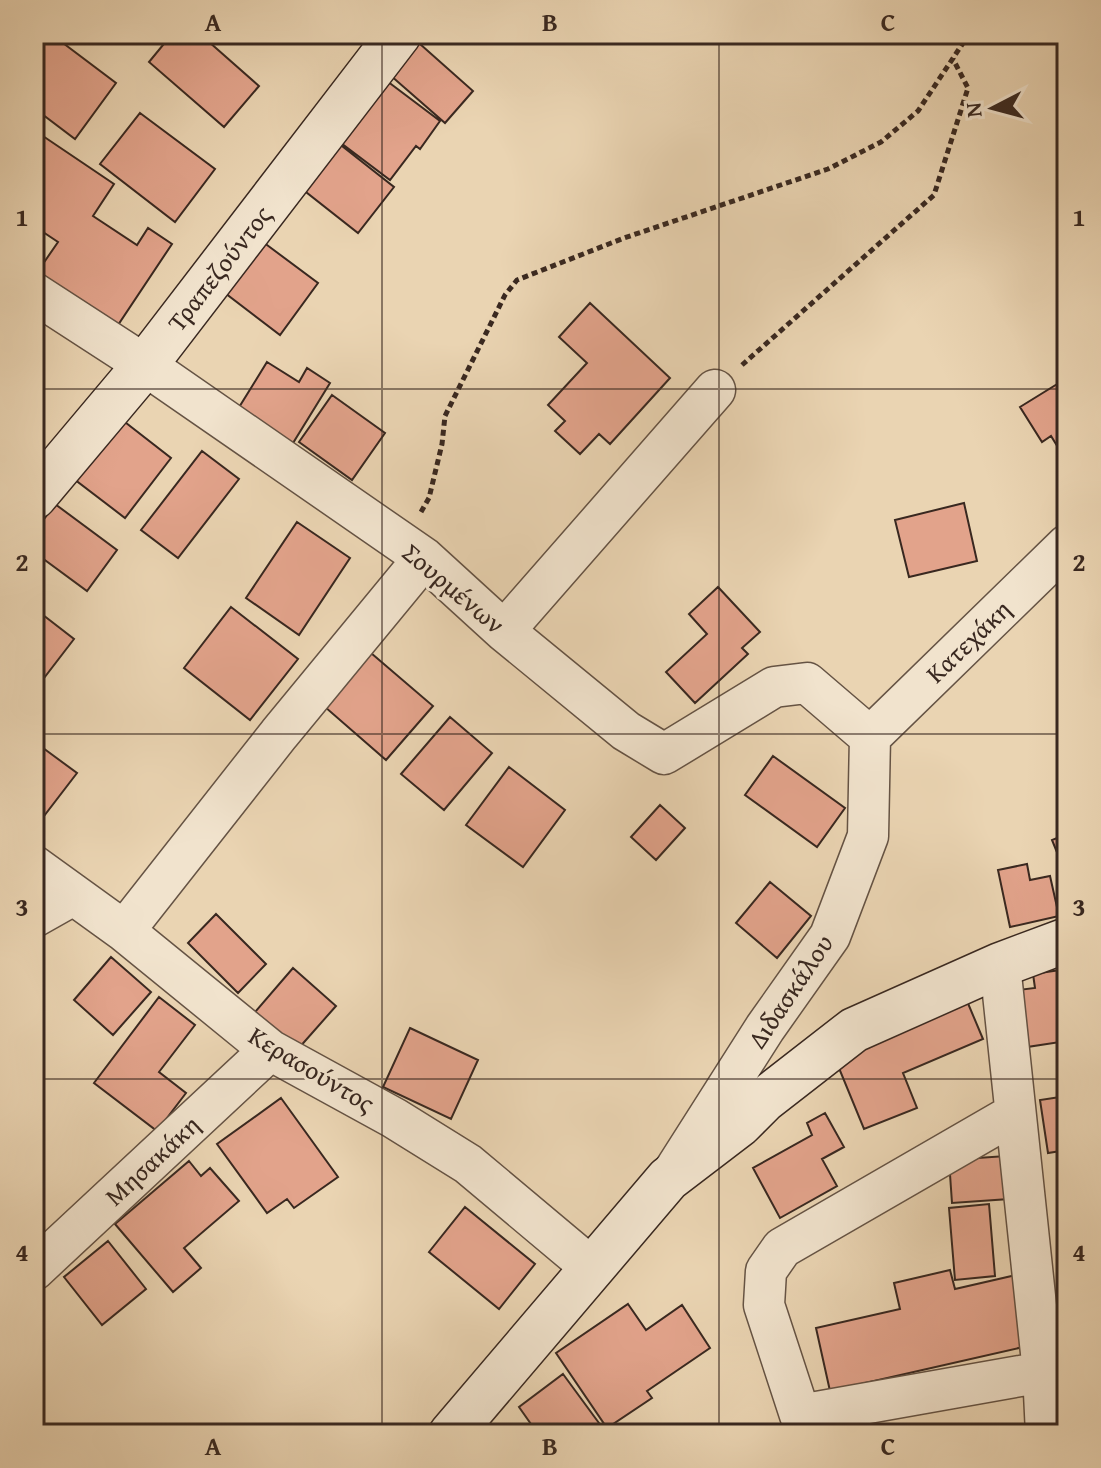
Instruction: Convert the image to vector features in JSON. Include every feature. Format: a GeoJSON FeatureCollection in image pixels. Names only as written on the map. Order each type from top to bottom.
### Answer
{"type":"FeatureCollection","features":[{"type":"Feature","properties":{"kind":"street","name":"Τραπεζούντος"},"geometry":{"type":"LineString","coordinates":[[34,497],[145,365],[399,34]]}},
{"type":"Feature","properties":{"kind":"street","name":"Σουρμένων"},"geometry":{"type":"LineString","coordinates":[[34,293],[145,365],[414,551],[504,631],[626,731],[664,754],[774,687],[807,683],[870,737]]}},
{"type":"Feature","properties":{"kind":"street"},"geometry":{"type":"LineString","coordinates":[[504,631],[715,390]]}},
{"type":"Feature","properties":{"kind":"street","name":"Κατεχάκη"},"geometry":{"type":"LineString","coordinates":[[870,737],[1067,545]]}},
{"type":"Feature","properties":{"kind":"street"},"geometry":{"type":"LineString","coordinates":[[124,931],[279,734],[414,551]]}},
{"type":"Feature","properties":{"kind":"street","name":"Διδασκάλου"},"geometry":{"type":"LineString","coordinates":[[451,1434],[668,1179],[765,1028],[830,936],[868,836],[870,737]]}},
{"type":"Feature","properties":{"kind":"street","name":"Κερασούντος"},"geometry":{"type":"LineString","coordinates":[[34,866],[124,931],[270,1050],[394,1118],[468,1164],[592,1268]]}},
{"type":"Feature","properties":{"kind":"street"},"geometry":{"type":"LineString","coordinates":[[34,917],[73,895]]}},
{"type":"Feature","properties":{"kind":"street","name":"Διδασκάλου"},"geometry":{"type":"LineString","coordinates":[[668,1179],[854,1030],[1000,965],[1067,940]]}},
{"type":"Feature","properties":{"kind":"street"},"geometry":{"type":"LineString","coordinates":[[1000,965],[1043,1372],[1046,1434]]}},
{"type":"Feature","properties":{"kind":"street","name":"Μησακάκη"},"geometry":{"type":"LineString","coordinates":[[34,1270],[270,1050]]}},
{"type":"Feature","properties":{"kind":"street"},"geometry":{"type":"LineString","coordinates":[[1014,1114],[782,1248],[766,1271],[764,1305],[800,1415],[1043,1372]]}},
{"type":"Feature","properties":{"kind":"path"},"geometry":{"type":"LineString","coordinates":[[414,551],[442,444],[445,416],[505,295],[517,280],[624,238],[828,169],[881,142],[918,111],[969,34]]}},
{"type":"Feature","properties":{"kind":"path"},"geometry":{"type":"LineString","coordinates":[[715,390],[934,195],[968,88],[953,59]]}},
{"type":"Feature","properties":{"kind":"building"},"geometry":{"type":"Polygon","coordinates":[[[34,34],[51,34],[116,83],[75,139],[34,108],[34,34]]]}},
{"type":"Feature","properties":{"kind":"building"},"geometry":{"type":"Polygon","coordinates":[[[172,34],[200,34],[259,86],[224,127],[149,62],[172,34]]]}},
{"type":"Feature","properties":{"kind":"building"},"geometry":{"type":"Polygon","coordinates":[[[411,36],[473,91],[445,123],[382,68],[411,36]]]}},
{"type":"Feature","properties":{"kind":"building"},"geometry":{"type":"Polygon","coordinates":[[[379,75],[440,121],[420,149],[416,146],[390,180],[333,137],[379,75]]]}},
{"type":"Feature","properties":{"kind":"building"},"geometry":{"type":"Polygon","coordinates":[[[140,113],[215,169],[175,222],[100,164],[140,113]]]}},
{"type":"Feature","properties":{"kind":"building"},"geometry":{"type":"Polygon","coordinates":[[[34,130],[114,184],[93,216],[137,245],[148,228],[172,244],[114,331],[34,277],[58,242],[34,226],[34,130]]]}},
{"type":"Feature","properties":{"kind":"building"},"geometry":{"type":"Polygon","coordinates":[[[328,135],[394,187],[358,233],[292,181],[328,135]]]}},
{"type":"Feature","properties":{"kind":"building"},"geometry":{"type":"Polygon","coordinates":[[[263,242],[318,283],[280,335],[225,293],[263,242]]]}},
{"type":"Feature","properties":{"kind":"building"},"geometry":{"type":"Polygon","coordinates":[[[590,303],[670,378],[610,444],[599,434],[580,454],[555,431],[565,421],[548,405],[587,363],[559,337],[590,303]]]}},
{"type":"Feature","properties":{"kind":"building"},"geometry":{"type":"Polygon","coordinates":[[[267,362],[299,382],[307,368],[330,383],[293,443],[238,409],[267,362]]]}},
{"type":"Feature","properties":{"kind":"building"},"geometry":{"type":"Polygon","coordinates":[[[1067,378],[1067,462],[1051,436],[1042,442],[1020,407],[1067,378]]]}},
{"type":"Feature","properties":{"kind":"building"},"geometry":{"type":"Polygon","coordinates":[[[332,395],[385,433],[352,480],[299,442],[332,395]]]}},
{"type":"Feature","properties":{"kind":"building"},"geometry":{"type":"Polygon","coordinates":[[[121,419],[171,458],[125,518],[74,479],[121,419]]]}},
{"type":"Feature","properties":{"kind":"building"},"geometry":{"type":"Polygon","coordinates":[[[202,451],[239,479],[178,558],[141,530],[202,451]]]}},
{"type":"Feature","properties":{"kind":"building"},"geometry":{"type":"Polygon","coordinates":[[[964,503],[977,561],[909,577],[895,520],[964,503]]]}},
{"type":"Feature","properties":{"kind":"building"},"geometry":{"type":"Polygon","coordinates":[[[55,504],[117,550],[87,591],[34,552],[34,533],[55,504]]]}},
{"type":"Feature","properties":{"kind":"building"},"geometry":{"type":"Polygon","coordinates":[[[297,522],[350,558],[299,635],[246,598],[297,522]]]}},
{"type":"Feature","properties":{"kind":"building"},"geometry":{"type":"Polygon","coordinates":[[[718,587],[760,632],[742,648],[748,654],[695,703],[666,672],[707,634],[689,614],[718,587]]]}},
{"type":"Feature","properties":{"kind":"building"},"geometry":{"type":"Polygon","coordinates":[[[231,607],[298,659],[250,720],[184,668],[231,607]]]}},
{"type":"Feature","properties":{"kind":"building"},"geometry":{"type":"Polygon","coordinates":[[[34,608],[74,639],[34,691],[34,608]]]}},
{"type":"Feature","properties":{"kind":"building"},"geometry":{"type":"Polygon","coordinates":[[[371,653],[433,706],[386,760],[325,707],[371,653]]]}},
{"type":"Feature","properties":{"kind":"building"},"geometry":{"type":"Polygon","coordinates":[[[450,717],[492,753],[444,810],[401,774],[450,717]]]}},
{"type":"Feature","properties":{"kind":"building"},"geometry":{"type":"Polygon","coordinates":[[[39,745],[77,773],[34,829],[34,751],[39,745]]]}},
{"type":"Feature","properties":{"kind":"building"},"geometry":{"type":"Polygon","coordinates":[[[773,756],[845,808],[817,847],[745,795],[773,756]]]}},
{"type":"Feature","properties":{"kind":"building"},"geometry":{"type":"Polygon","coordinates":[[[509,767],[565,810],[523,867],[466,825],[509,767]]]}},
{"type":"Feature","properties":{"kind":"building"},"geometry":{"type":"Polygon","coordinates":[[[660,805],[685,828],[656,860],[631,837],[660,805]]]}},
{"type":"Feature","properties":{"kind":"building"},"geometry":{"type":"Polygon","coordinates":[[[1067,834],[1067,877],[1052,840],[1067,834]]]}},
{"type":"Feature","properties":{"kind":"building"},"geometry":{"type":"Polygon","coordinates":[[[1027,864],[1030,880],[1050,876],[1059,916],[1010,927],[998,870],[1027,864]]]}},
{"type":"Feature","properties":{"kind":"building"},"geometry":{"type":"Polygon","coordinates":[[[770,882],[811,916],[777,958],[736,923],[770,882]]]}},
{"type":"Feature","properties":{"kind":"building"},"geometry":{"type":"Polygon","coordinates":[[[216,914],[266,964],[238,993],[188,943],[216,914]]]}},
{"type":"Feature","properties":{"kind":"building"},"geometry":{"type":"Polygon","coordinates":[[[111,957],[151,992],[113,1035],[74,1000],[111,957]]]}},
{"type":"Feature","properties":{"kind":"building"},"geometry":{"type":"Polygon","coordinates":[[[293,968],[336,1006],[298,1049],[255,1012],[293,968]]]}},
{"type":"Feature","properties":{"kind":"building"},"geometry":{"type":"Polygon","coordinates":[[[1067,969],[1067,1041],[1027,1047],[1018,990],[1035,988],[1033,974],[1067,969]]]}},
{"type":"Feature","properties":{"kind":"building"},"geometry":{"type":"Polygon","coordinates":[[[159,997],[195,1025],[159,1072],[186,1093],[157,1131],[94,1083],[159,997]]]}},
{"type":"Feature","properties":{"kind":"building"},"geometry":{"type":"Polygon","coordinates":[[[967,1001],[983,1039],[903,1073],[917,1108],[864,1129],[834,1056],[967,1001]]]}},
{"type":"Feature","properties":{"kind":"building"},"geometry":{"type":"Polygon","coordinates":[[[410,1028],[478,1060],[451,1119],[383,1087],[410,1028]]]}},
{"type":"Feature","properties":{"kind":"building"},"geometry":{"type":"Polygon","coordinates":[[[1067,1096],[1067,1150],[1048,1153],[1040,1100],[1067,1096]]]}},
{"type":"Feature","properties":{"kind":"building"},"geometry":{"type":"Polygon","coordinates":[[[281,1098],[338,1177],[294,1208],[287,1199],[267,1213],[217,1144],[281,1098]]]}},
{"type":"Feature","properties":{"kind":"building"},"geometry":{"type":"Polygon","coordinates":[[[825,1113],[844,1147],[822,1159],[837,1186],[780,1218],[753,1168],[812,1135],[807,1123],[825,1113]]]}},
{"type":"Feature","properties":{"kind":"building"},"geometry":{"type":"Polygon","coordinates":[[[1006,1156],[1009,1199],[952,1203],[949,1160],[1006,1156]]]}},
{"type":"Feature","properties":{"kind":"building"},"geometry":{"type":"Polygon","coordinates":[[[189,1161],[201,1176],[210,1168],[239,1201],[184,1248],[201,1268],[173,1292],[115,1224],[189,1161]]]}},
{"type":"Feature","properties":{"kind":"building"},"geometry":{"type":"Polygon","coordinates":[[[989,1204],[995,1276],[955,1280],[949,1208],[989,1204]]]}},
{"type":"Feature","properties":{"kind":"building"},"geometry":{"type":"Polygon","coordinates":[[[465,1207],[535,1264],[499,1309],[429,1252],[465,1207]]]}},
{"type":"Feature","properties":{"kind":"building"},"geometry":{"type":"Polygon","coordinates":[[[108,1241],[146,1289],[102,1325],[64,1277],[108,1241]]]}},
{"type":"Feature","properties":{"kind":"building"},"geometry":{"type":"Polygon","coordinates":[[[1067,1259],[1067,1338],[1062,1338],[1057,1260],[1067,1259]]]}},
{"type":"Feature","properties":{"kind":"building"},"geometry":{"type":"Polygon","coordinates":[[[950,1270],[955,1289],[1016,1275],[1032,1345],[830,1391],[816,1328],[900,1309],[894,1283],[950,1270]]]}},
{"type":"Feature","properties":{"kind":"building"},"geometry":{"type":"Polygon","coordinates":[[[628,1304],[646,1330],[682,1305],[710,1348],[647,1391],[652,1398],[607,1428],[556,1353],[628,1304]]]}},
{"type":"Feature","properties":{"kind":"building"},"geometry":{"type":"Polygon","coordinates":[[[563,1374],[607,1434],[538,1434],[519,1407],[563,1374]]]}},
{"type":"Feature","properties":{"kind":"building"},"geometry":{"type":"Polygon","coordinates":[[[1028,1426],[1029,1434],[976,1434],[1028,1426]]]}},
{"type":"Feature","properties":{"kind":"building"},"geometry":{"type":"Polygon","coordinates":[[[892,1427],[893,1434],[845,1434],[892,1427]]]}}]}
